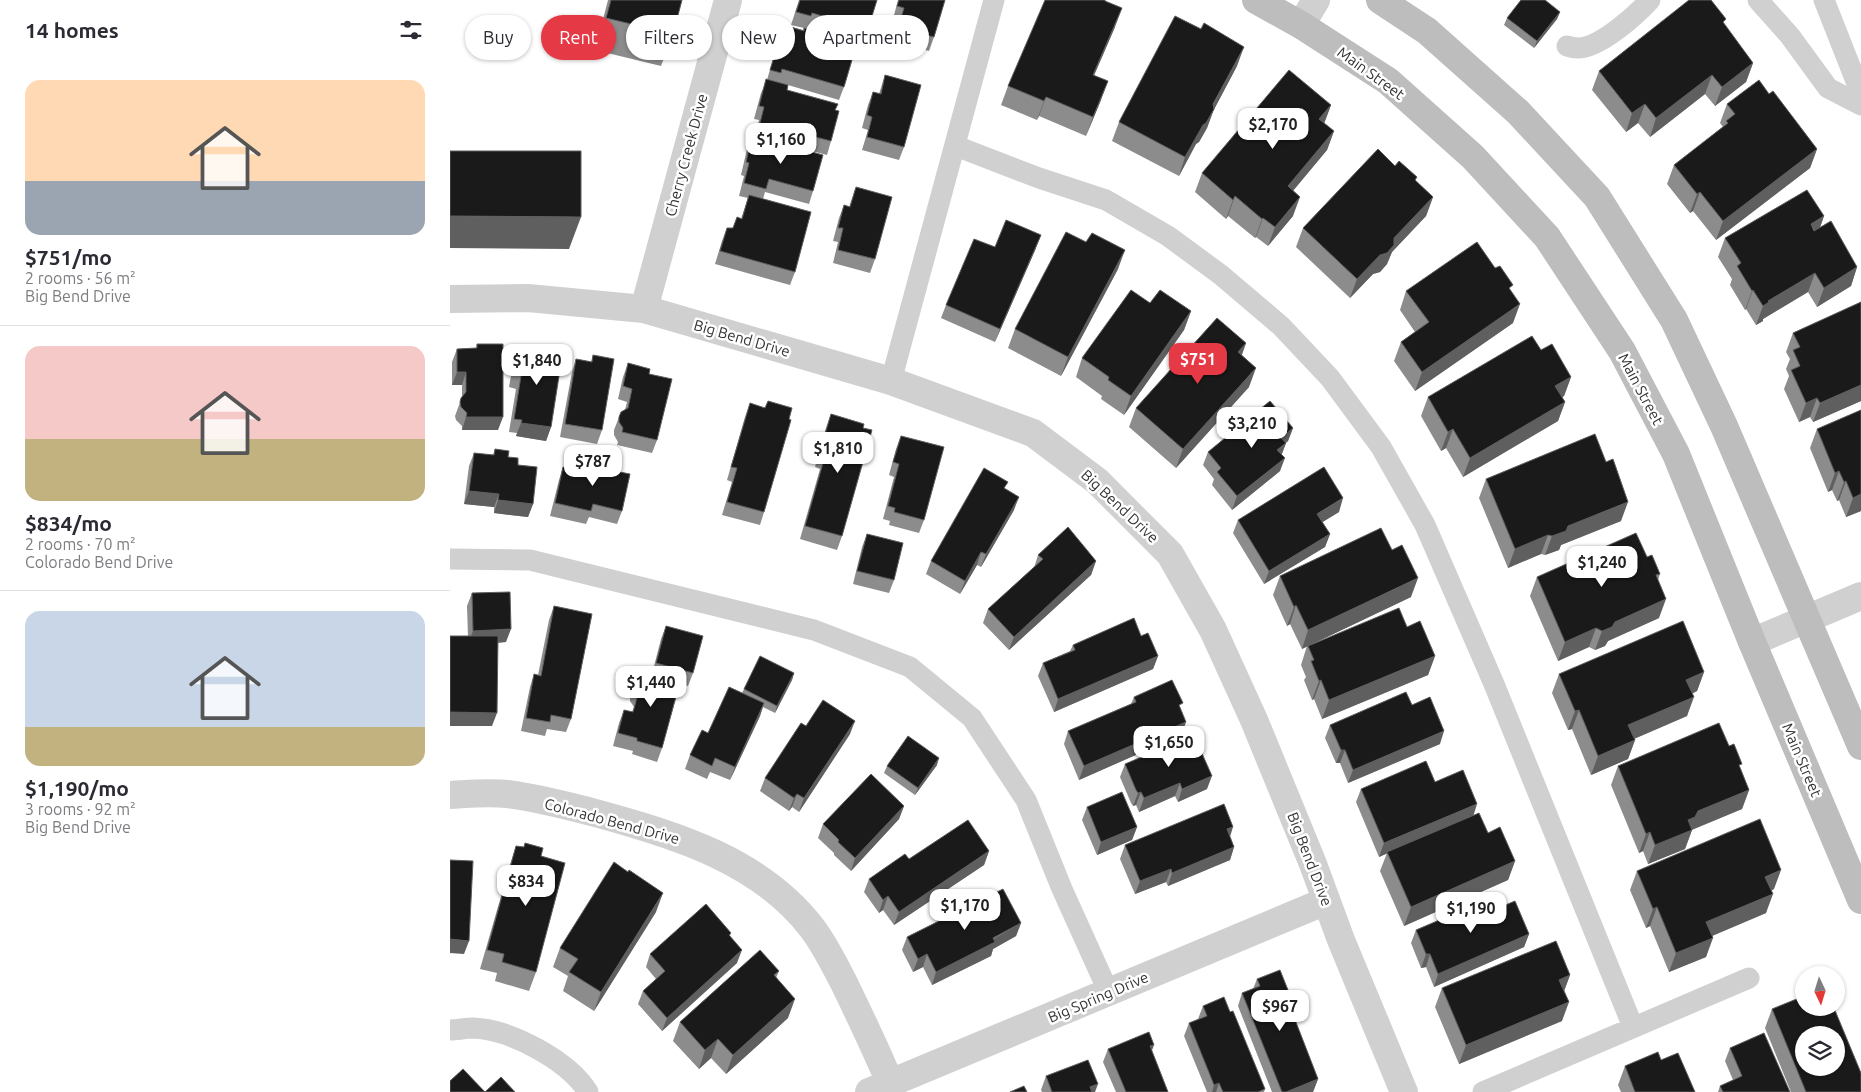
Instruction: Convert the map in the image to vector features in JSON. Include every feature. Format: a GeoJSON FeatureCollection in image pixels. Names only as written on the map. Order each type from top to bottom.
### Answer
{"type":"FeatureCollection","features":[{"type":"Feature","properties":{"kind":"street","name":"Cherry Creek Drive"},"geometry":{"type":"LineString","coordinates":[[644,309],[728,0]]}},
{"type":"Feature","properties":{"kind":"street","name":"Main Street"},"geometry":{"type":"LineString","coordinates":[[1256,0],[1301,25],[1388,82],[1473,157],[1546,236],[1622,351],[1676,454],[1752,642],[1861,900]]}},
{"type":"Feature","properties":{"kind":"street"},"geometry":{"type":"LineString","coordinates":[[1301,25],[1316,0]]}},
{"type":"Feature","properties":{"kind":"street"},"geometry":{"type":"LineString","coordinates":[[1380,0],[1427,31],[1518,112],[1597,197],[1674,320],[1724,426],[1861,746]]}},
{"type":"Feature","properties":{"kind":"street","name":"Big Bend Drive"},"geometry":{"type":"LineString","coordinates":[[450,299],[528,298],[644,309],[891,382],[1033,433],[1097,481],[1170,554],[1213,630],[1262,738],[1404,1092]]}},
{"type":"Feature","properties":{"kind":"street"},"geometry":{"type":"LineString","coordinates":[[1752,642],[1861,596]]}},
{"type":"Feature","properties":{"kind":"street","name":"Colorado Bend Drive"},"geometry":{"type":"LineString","coordinates":[[450,795],[506,794],[570,806],[626,821],[685,840],[736,864],[764,882],[812,927],[837,970],[868,1032],[879,1088]]}},
{"type":"Feature","properties":{"kind":"street","name":"Big Spring Drive"},"geometry":{"type":"LineString","coordinates":[[879,1088],[1326,901]]}},
{"type":"Feature","properties":{"kind":"lane"},"geometry":{"type":"LineString","coordinates":[[891,382],[994,0]]}},
{"type":"Feature","properties":{"kind":"lane"},"geometry":{"type":"LineString","coordinates":[[1567,46],[1580,48],[1603,40],[1637,14],[1650,0]]}},
{"type":"Feature","properties":{"kind":"lane"},"geometry":{"type":"LineString","coordinates":[[1758,0],[1790,36],[1828,88],[1861,105]]}},
{"type":"Feature","properties":{"kind":"lane"},"geometry":{"type":"LineString","coordinates":[[1824,0],[1861,94]]}},
{"type":"Feature","properties":{"kind":"lane"},"geometry":{"type":"LineString","coordinates":[[956,146],[1040,178],[1106,200],[1168,236],[1222,275],[1282,326],[1330,378],[1381,447],[1425,524],[1494,684],[1633,1028]]}},
{"type":"Feature","properties":{"kind":"lane"},"geometry":{"type":"LineString","coordinates":[[450,559],[530,560],[814,630],[910,667],[972,718],[1026,800],[1062,889],[1109,993]]}},
{"type":"Feature","properties":{"kind":"lane"},"geometry":{"type":"LineString","coordinates":[[1483,1092],[1749,978]]}},
{"type":"Feature","properties":{"kind":"lane"},"geometry":{"type":"LineString","coordinates":[[450,1030],[474,1028],[516,1037],[557,1060],[588,1092]]}},
{"type":"Feature","properties":{"kind":"building"},"geometry":{"type":"Polygon","coordinates":[[[611,0],[682,0],[678,15],[626,15],[626,23],[616,20],[616,15],[607,15],[611,0]]]}},
{"type":"Feature","properties":{"kind":"building"},"geometry":{"type":"Polygon","coordinates":[[[800,0],[877,0],[872,15],[819,15],[812,13],[811,15],[807,15],[796,12],[800,0]]]}},
{"type":"Feature","properties":{"kind":"building"},"geometry":{"type":"Polygon","coordinates":[[[899,0],[945,0],[934,37],[929,36],[929,15],[902,15],[904,8],[897,6],[899,0]]]}},
{"type":"Feature","properties":{"kind":"building"},"geometry":{"type":"Polygon","coordinates":[[[1045,0],[1105,0],[1122,8],[1093,75],[1108,81],[1093,117],[1046,97],[1044,101],[1008,86],[1045,0]]]}},
{"type":"Feature","properties":{"kind":"building"},"geometry":{"type":"Polygon","coordinates":[[[1521,0],[1545,0],[1560,12],[1537,41],[1507,18],[1521,0]]]}},
{"type":"Feature","properties":{"kind":"building"},"geometry":{"type":"Polygon","coordinates":[[[1689,0],[1711,0],[1726,19],[1723,22],[1753,63],[1722,87],[1712,75],[1656,118],[1645,104],[1632,113],[1599,71],[1689,0]]]}},
{"type":"Feature","properties":{"kind":"building"},"geometry":{"type":"Polygon","coordinates":[[[1175,16],[1201,29],[1204,23],[1244,47],[1213,104],[1214,109],[1185,157],[1119,122],[1175,16]]]}},
{"type":"Feature","properties":{"kind":"building"},"geometry":{"type":"Polygon","coordinates":[[[795,28],[804,31],[805,28],[805,60],[852,60],[844,87],[782,69],[781,73],[770,70],[773,60],[795,60],[795,28]]]}},
{"type":"Feature","properties":{"kind":"building"},"geometry":{"type":"Polygon","coordinates":[[[1289,70],[1331,105],[1319,119],[1334,131],[1288,186],[1300,197],[1275,227],[1262,219],[1235,196],[1233,200],[1202,173],[1289,70]]]}},
{"type":"Feature","properties":{"kind":"building"},"geometry":{"type":"Polygon","coordinates":[[[885,75],[921,85],[904,147],[867,137],[872,117],[867,115],[873,92],[881,94],[885,75]]]}},
{"type":"Feature","properties":{"kind":"building"},"geometry":{"type":"Polygon","coordinates":[[[766,79],[788,85],[787,90],[838,104],[835,110],[839,111],[831,141],[760,123],[764,107],[759,106],[766,79]]]}},
{"type":"Feature","properties":{"kind":"building"},"geometry":{"type":"Polygon","coordinates":[[[1759,80],[1769,94],[1773,91],[1817,149],[1723,221],[1700,192],[1697,194],[1674,165],[1728,123],[1726,121],[1735,114],[1727,104],[1759,80]]]}},
{"type":"Feature","properties":{"kind":"building"},"geometry":{"type":"Polygon","coordinates":[[[752,136],[823,155],[813,191],[769,179],[766,189],[744,183],[749,163],[746,162],[752,136]]]}},
{"type":"Feature","properties":{"kind":"building"},"geometry":{"type":"Polygon","coordinates":[[[1378,149],[1395,166],[1399,161],[1417,177],[1415,180],[1433,197],[1394,238],[1394,245],[1387,253],[1380,255],[1357,279],[1303,228],[1378,149]]]}},
{"type":"Feature","properties":{"kind":"building"},"geometry":{"type":"Polygon","coordinates":[[[450,151],[581,151],[581,217],[450,216],[450,151]]]}},
{"type":"Feature","properties":{"kind":"building"},"geometry":{"type":"Polygon","coordinates":[[[856,187],[892,197],[875,259],[838,250],[843,228],[838,228],[844,205],[850,207],[856,187]]]}},
{"type":"Feature","properties":{"kind":"building"},"geometry":{"type":"Polygon","coordinates":[[[1807,190],[1824,216],[1811,224],[1814,231],[1831,221],[1857,267],[1824,288],[1815,273],[1768,301],[1763,306],[1737,266],[1741,263],[1725,238],[1807,190]]]}},
{"type":"Feature","properties":{"kind":"building"},"geometry":{"type":"Polygon","coordinates":[[[749,195],[811,212],[795,272],[720,251],[727,228],[733,228],[737,217],[742,219],[749,195]]]}},
{"type":"Feature","properties":{"kind":"building"},"geometry":{"type":"Polygon","coordinates":[[[1006,220],[1041,235],[1000,329],[946,305],[974,239],[995,247],[1006,220]]]}},
{"type":"Feature","properties":{"kind":"building"},"geometry":{"type":"Polygon","coordinates":[[[1066,232],[1086,242],[1092,233],[1125,250],[1068,357],[1015,329],[1066,232]]]}},
{"type":"Feature","properties":{"kind":"building"},"geometry":{"type":"Polygon","coordinates":[[[1477,242],[1495,268],[1500,266],[1513,285],[1509,288],[1520,304],[1422,372],[1401,342],[1429,322],[1406,291],[1477,242]]]}},
{"type":"Feature","properties":{"kind":"building"},"geometry":{"type":"Polygon","coordinates":[[[1131,290],[1150,303],[1160,290],[1191,311],[1131,396],[1108,380],[1109,377],[1082,358],[1131,290]]]}},
{"type":"Feature","properties":{"kind":"building"},"geometry":{"type":"Polygon","coordinates":[[[1861,302],[1861,385],[1820,403],[1817,398],[1806,403],[1791,370],[1800,366],[1793,350],[1800,347],[1793,333],[1861,302]]]}},
{"type":"Feature","properties":{"kind":"building"},"geometry":{"type":"Polygon","coordinates":[[[1217,318],[1246,343],[1238,352],[1256,368],[1183,449],[1136,408],[1217,318]]]}},
{"type":"Feature","properties":{"kind":"building"},"geometry":{"type":"Polygon","coordinates":[[[1532,336],[1541,350],[1552,344],[1571,377],[1555,386],[1565,402],[1470,458],[1453,429],[1448,432],[1428,397],[1532,336]]]}},
{"type":"Feature","properties":{"kind":"building"},"geometry":{"type":"Polygon","coordinates":[[[477,344],[503,344],[503,417],[466,417],[467,413],[461,407],[461,398],[466,392],[466,372],[457,372],[457,349],[477,348],[477,344]]]}},
{"type":"Feature","properties":{"kind":"building"},"geometry":{"type":"Polygon","coordinates":[[[519,345],[544,350],[543,354],[562,357],[551,427],[521,423],[522,420],[514,419],[521,376],[514,374],[519,345]]]}},
{"type":"Feature","properties":{"kind":"building"},"geometry":{"type":"Polygon","coordinates":[[[593,355],[614,359],[602,430],[565,424],[576,359],[592,362],[593,355]]]}},
{"type":"Feature","properties":{"kind":"building"},"geometry":{"type":"Polygon","coordinates":[[[628,363],[650,369],[649,374],[672,379],[657,440],[622,432],[623,428],[619,422],[619,417],[621,412],[628,408],[632,389],[623,386],[628,363]]]}},
{"type":"Feature","properties":{"kind":"building"},"geometry":{"type":"Polygon","coordinates":[[[768,401],[792,408],[789,419],[791,420],[764,512],[727,502],[737,468],[731,467],[750,403],[765,408],[768,401]]]}},
{"type":"Feature","properties":{"kind":"building"},"geometry":{"type":"Polygon","coordinates":[[[1270,401],[1293,428],[1281,438],[1286,443],[1277,450],[1285,458],[1237,496],[1217,472],[1221,468],[1208,452],[1270,401]]]}},
{"type":"Feature","properties":{"kind":"building"},"geometry":{"type":"Polygon","coordinates":[[[1861,410],[1861,494],[1853,498],[1846,481],[1844,482],[1839,471],[1835,473],[1817,429],[1861,410]]]}},
{"type":"Feature","properties":{"kind":"building"},"geometry":{"type":"Polygon","coordinates":[[[831,414],[864,424],[863,428],[872,430],[842,536],[805,526],[825,456],[819,454],[831,414]]]}},
{"type":"Feature","properties":{"kind":"building"},"geometry":{"type":"Polygon","coordinates":[[[1595,434],[1606,462],[1613,459],[1628,502],[1568,526],[1566,531],[1552,536],[1548,535],[1515,549],[1486,479],[1595,434]]]}},
{"type":"Feature","properties":{"kind":"building"},"geometry":{"type":"Polygon","coordinates":[[[901,436],[944,447],[924,520],[894,512],[895,508],[888,506],[899,464],[893,462],[901,436]]]}},
{"type":"Feature","properties":{"kind":"building"},"geometry":{"type":"Polygon","coordinates":[[[495,449],[509,451],[508,457],[518,458],[518,465],[537,467],[533,504],[498,500],[499,494],[469,491],[474,453],[494,455],[495,449]]]}},
{"type":"Feature","properties":{"kind":"building"},"geometry":{"type":"Polygon","coordinates":[[[597,460],[611,464],[610,470],[630,474],[622,511],[593,504],[591,511],[555,503],[563,467],[584,471],[586,465],[595,466],[597,460]]]}},
{"type":"Feature","properties":{"kind":"building"},"geometry":{"type":"Polygon","coordinates":[[[1324,467],[1343,498],[1317,514],[1330,534],[1269,571],[1238,520],[1324,467]]]}},
{"type":"Feature","properties":{"kind":"building"},"geometry":{"type":"Polygon","coordinates":[[[984,468],[1008,482],[1004,488],[1019,497],[986,554],[981,552],[965,581],[931,561],[984,468]]]}},
{"type":"Feature","properties":{"kind":"building"},"geometry":{"type":"Polygon","coordinates":[[[1068,527],[1096,561],[1014,637],[988,609],[1043,559],[1038,555],[1068,527]]]}},
{"type":"Feature","properties":{"kind":"building"},"geometry":{"type":"Polygon","coordinates":[[[1381,528],[1392,550],[1402,545],[1418,578],[1308,630],[1296,605],[1294,607],[1280,576],[1381,528]]]}},
{"type":"Feature","properties":{"kind":"building"},"geometry":{"type":"Polygon","coordinates":[[[1636,533],[1647,557],[1652,555],[1660,574],[1656,575],[1666,599],[1615,622],[1612,627],[1602,631],[1596,628],[1565,642],[1537,577],[1636,533]]]}},
{"type":"Feature","properties":{"kind":"building"},"geometry":{"type":"Polygon","coordinates":[[[867,534],[903,543],[894,580],[857,571],[867,534]]]}},
{"type":"Feature","properties":{"kind":"building"},"geometry":{"type":"Polygon","coordinates":[[[510,592],[511,629],[473,631],[472,593],[510,592]]]}},
{"type":"Feature","properties":{"kind":"building"},"geometry":{"type":"Polygon","coordinates":[[[554,606],[592,614],[571,719],[551,715],[550,722],[526,718],[534,674],[541,676],[554,606]]]}},
{"type":"Feature","properties":{"kind":"building"},"geometry":{"type":"Polygon","coordinates":[[[1399,608],[1407,627],[1420,621],[1435,656],[1329,700],[1311,661],[1314,660],[1308,646],[1399,608]]]}},
{"type":"Feature","properties":{"kind":"building"},"geometry":{"type":"Polygon","coordinates":[[[1134,618],[1141,636],[1148,633],[1158,656],[1058,699],[1043,663],[1075,650],[1073,645],[1134,618]]]}},
{"type":"Feature","properties":{"kind":"building"},"geometry":{"type":"Polygon","coordinates":[[[1683,621],[1704,672],[1686,680],[1694,697],[1628,725],[1635,740],[1598,756],[1579,710],[1575,711],[1559,674],[1683,621]]]}},
{"type":"Feature","properties":{"kind":"building"},"geometry":{"type":"Polygon","coordinates":[[[666,626],[703,636],[693,673],[656,663],[666,626]]]}},
{"type":"Feature","properties":{"kind":"building"},"geometry":{"type":"Polygon","coordinates":[[[450,636],[498,636],[497,713],[450,712],[450,636]]]}},
{"type":"Feature","properties":{"kind":"building"},"geometry":{"type":"Polygon","coordinates":[[[760,656],[794,673],[777,706],[744,689],[760,656]]]}},
{"type":"Feature","properties":{"kind":"building"},"geometry":{"type":"Polygon","coordinates":[[[646,668],[681,678],[662,748],[618,733],[624,710],[633,712],[638,694],[635,683],[637,678],[644,674],[646,668]]]}},
{"type":"Feature","properties":{"kind":"building"},"geometry":{"type":"Polygon","coordinates":[[[1172,680],[1183,703],[1179,705],[1186,722],[1084,766],[1068,731],[1136,702],[1134,697],[1172,680]]]}},
{"type":"Feature","properties":{"kind":"building"},"geometry":{"type":"Polygon","coordinates":[[[729,687],[764,703],[735,767],[715,758],[712,766],[690,755],[702,730],[708,733],[729,687]]]}},
{"type":"Feature","properties":{"kind":"building"},"geometry":{"type":"Polygon","coordinates":[[[1406,692],[1412,705],[1430,697],[1444,731],[1353,770],[1345,750],[1341,750],[1330,725],[1406,692]]]}},
{"type":"Feature","properties":{"kind":"building"},"geometry":{"type":"Polygon","coordinates":[[[823,700],[855,721],[804,798],[797,794],[794,798],[765,778],[801,723],[806,726],[823,700]]]}},
{"type":"Feature","properties":{"kind":"building"},"geometry":{"type":"Polygon","coordinates":[[[1719,723],[1729,746],[1734,744],[1742,764],[1739,765],[1749,790],[1698,811],[1695,817],[1688,820],[1692,830],[1655,845],[1650,832],[1646,834],[1618,766],[1719,723]]]}},
{"type":"Feature","properties":{"kind":"building"},"geometry":{"type":"Polygon","coordinates":[[[908,736],[939,758],[918,788],[887,766],[908,736]]]}},
{"type":"Feature","properties":{"kind":"building"},"geometry":{"type":"Polygon","coordinates":[[[1191,736],[1193,742],[1196,740],[1212,776],[1182,789],[1180,783],[1144,798],[1141,792],[1138,793],[1125,764],[1191,736]]]}},
{"type":"Feature","properties":{"kind":"building"},"geometry":{"type":"Polygon","coordinates":[[[1426,761],[1435,782],[1463,770],[1477,804],[1384,843],[1361,789],[1426,761]]]}},
{"type":"Feature","properties":{"kind":"building"},"geometry":{"type":"Polygon","coordinates":[[[871,774],[904,806],[855,858],[823,824],[871,774]]]}},
{"type":"Feature","properties":{"kind":"building"},"geometry":{"type":"Polygon","coordinates":[[[1122,792],[1137,827],[1101,842],[1087,807],[1122,792]]]}},
{"type":"Feature","properties":{"kind":"building"},"geometry":{"type":"Polygon","coordinates":[[[1224,804],[1233,827],[1227,829],[1234,847],[1172,873],[1171,869],[1140,881],[1125,845],[1224,804]]]}},
{"type":"Feature","properties":{"kind":"building"},"geometry":{"type":"Polygon","coordinates":[[[1479,813],[1488,833],[1500,827],[1515,861],[1411,907],[1387,852],[1479,813]]]}},
{"type":"Feature","properties":{"kind":"building"},"geometry":{"type":"Polygon","coordinates":[[[1760,819],[1781,870],[1765,877],[1773,894],[1706,922],[1713,938],[1676,953],[1657,907],[1653,909],[1637,871],[1760,819]]]}},
{"type":"Feature","properties":{"kind":"building"},"geometry":{"type":"Polygon","coordinates":[[[968,820],[989,851],[899,912],[888,896],[883,900],[869,879],[905,854],[909,859],[968,820]]]}},
{"type":"Feature","properties":{"kind":"building"},"geometry":{"type":"Polygon","coordinates":[[[525,843],[543,848],[541,856],[565,863],[536,972],[502,962],[504,954],[487,950],[516,846],[524,847],[525,843]]]}},
{"type":"Feature","properties":{"kind":"building"},"geometry":{"type":"Polygon","coordinates":[[[450,860],[473,861],[469,941],[450,939],[450,860]]]}},
{"type":"Feature","properties":{"kind":"building"},"geometry":{"type":"Polygon","coordinates":[[[614,862],[663,893],[601,992],[569,972],[578,959],[560,948],[614,862]]]}},
{"type":"Feature","properties":{"kind":"building"},"geometry":{"type":"Polygon","coordinates":[[[1003,889],[1021,923],[993,938],[995,942],[936,972],[927,954],[918,959],[907,937],[1003,889]]]}},
{"type":"Feature","properties":{"kind":"building"},"geometry":{"type":"Polygon","coordinates":[[[1491,898],[1496,909],[1515,901],[1529,934],[1438,974],[1430,954],[1426,954],[1416,930],[1491,898]]]}},
{"type":"Feature","properties":{"kind":"building"},"geometry":{"type":"Polygon","coordinates":[[[706,904],[731,933],[729,935],[742,950],[667,1018],[643,991],[665,971],[650,954],[706,904]]]}},
{"type":"Feature","properties":{"kind":"building"},"geometry":{"type":"Polygon","coordinates":[[[1556,941],[1570,975],[1559,980],[1569,1002],[1466,1045],[1442,988],[1556,941]]]}},
{"type":"Feature","properties":{"kind":"building"},"geometry":{"type":"Polygon","coordinates":[[[760,950],[779,971],[774,975],[795,999],[733,1055],[718,1039],[705,1050],[680,1022],[760,950]]]}},
{"type":"Feature","properties":{"kind":"building"},"geometry":{"type":"Polygon","coordinates":[[[1280,970],[1296,1010],[1292,1012],[1318,1079],[1286,1092],[1282,1092],[1242,993],[1260,986],[1257,979],[1280,970]]]}},
{"type":"Feature","properties":{"kind":"building"},"geometry":{"type":"Polygon","coordinates":[[[1224,997],[1230,1012],[1233,1011],[1265,1089],[1258,1092],[1223,1092],[1219,1083],[1214,1085],[1189,1023],[1207,1016],[1203,1006],[1224,997]]]}},
{"type":"Feature","properties":{"kind":"building"},"geometry":{"type":"Polygon","coordinates":[[[1795,1000],[1795,1016],[1837,1016],[1841,1026],[1795,1026],[1795,1065],[1772,1009],[1795,1000]]]}},
{"type":"Feature","properties":{"kind":"building"},"geometry":{"type":"Polygon","coordinates":[[[1149,1032],[1154,1045],[1150,1046],[1168,1092],[1126,1092],[1108,1049],[1149,1032]]]}},
{"type":"Feature","properties":{"kind":"building"},"geometry":{"type":"Polygon","coordinates":[[[1764,1033],[1790,1092],[1723,1092],[1720,1086],[1742,1076],[1730,1048],[1764,1033]]]}},
{"type":"Feature","properties":{"kind":"building"},"geometry":{"type":"Polygon","coordinates":[[[1845,1034],[1861,1073],[1861,1092],[1806,1092],[1799,1076],[1845,1076],[1845,1034]]]}},
{"type":"Feature","properties":{"kind":"building"},"geometry":{"type":"Polygon","coordinates":[[[1658,1052],[1661,1060],[1678,1053],[1695,1092],[1635,1092],[1625,1066],[1658,1052]]]}},
{"type":"Feature","properties":{"kind":"building"},"geometry":{"type":"Polygon","coordinates":[[[1088,1060],[1098,1084],[1090,1087],[1092,1092],[1052,1092],[1046,1076],[1088,1060]]]}},
{"type":"Feature","properties":{"kind":"building"},"geometry":{"type":"Polygon","coordinates":[[[463,1069],[485,1092],[450,1092],[450,1081],[463,1069]]]}},
{"type":"Feature","properties":{"kind":"building"},"geometry":{"type":"Polygon","coordinates":[[[501,1077],[515,1092],[485,1092],[501,1077]]]}},
{"type":"Feature","properties":{"kind":"building"},"geometry":{"type":"Polygon","coordinates":[[[1024,1086],[1027,1092],[1010,1092],[1024,1086]]]}}]}
